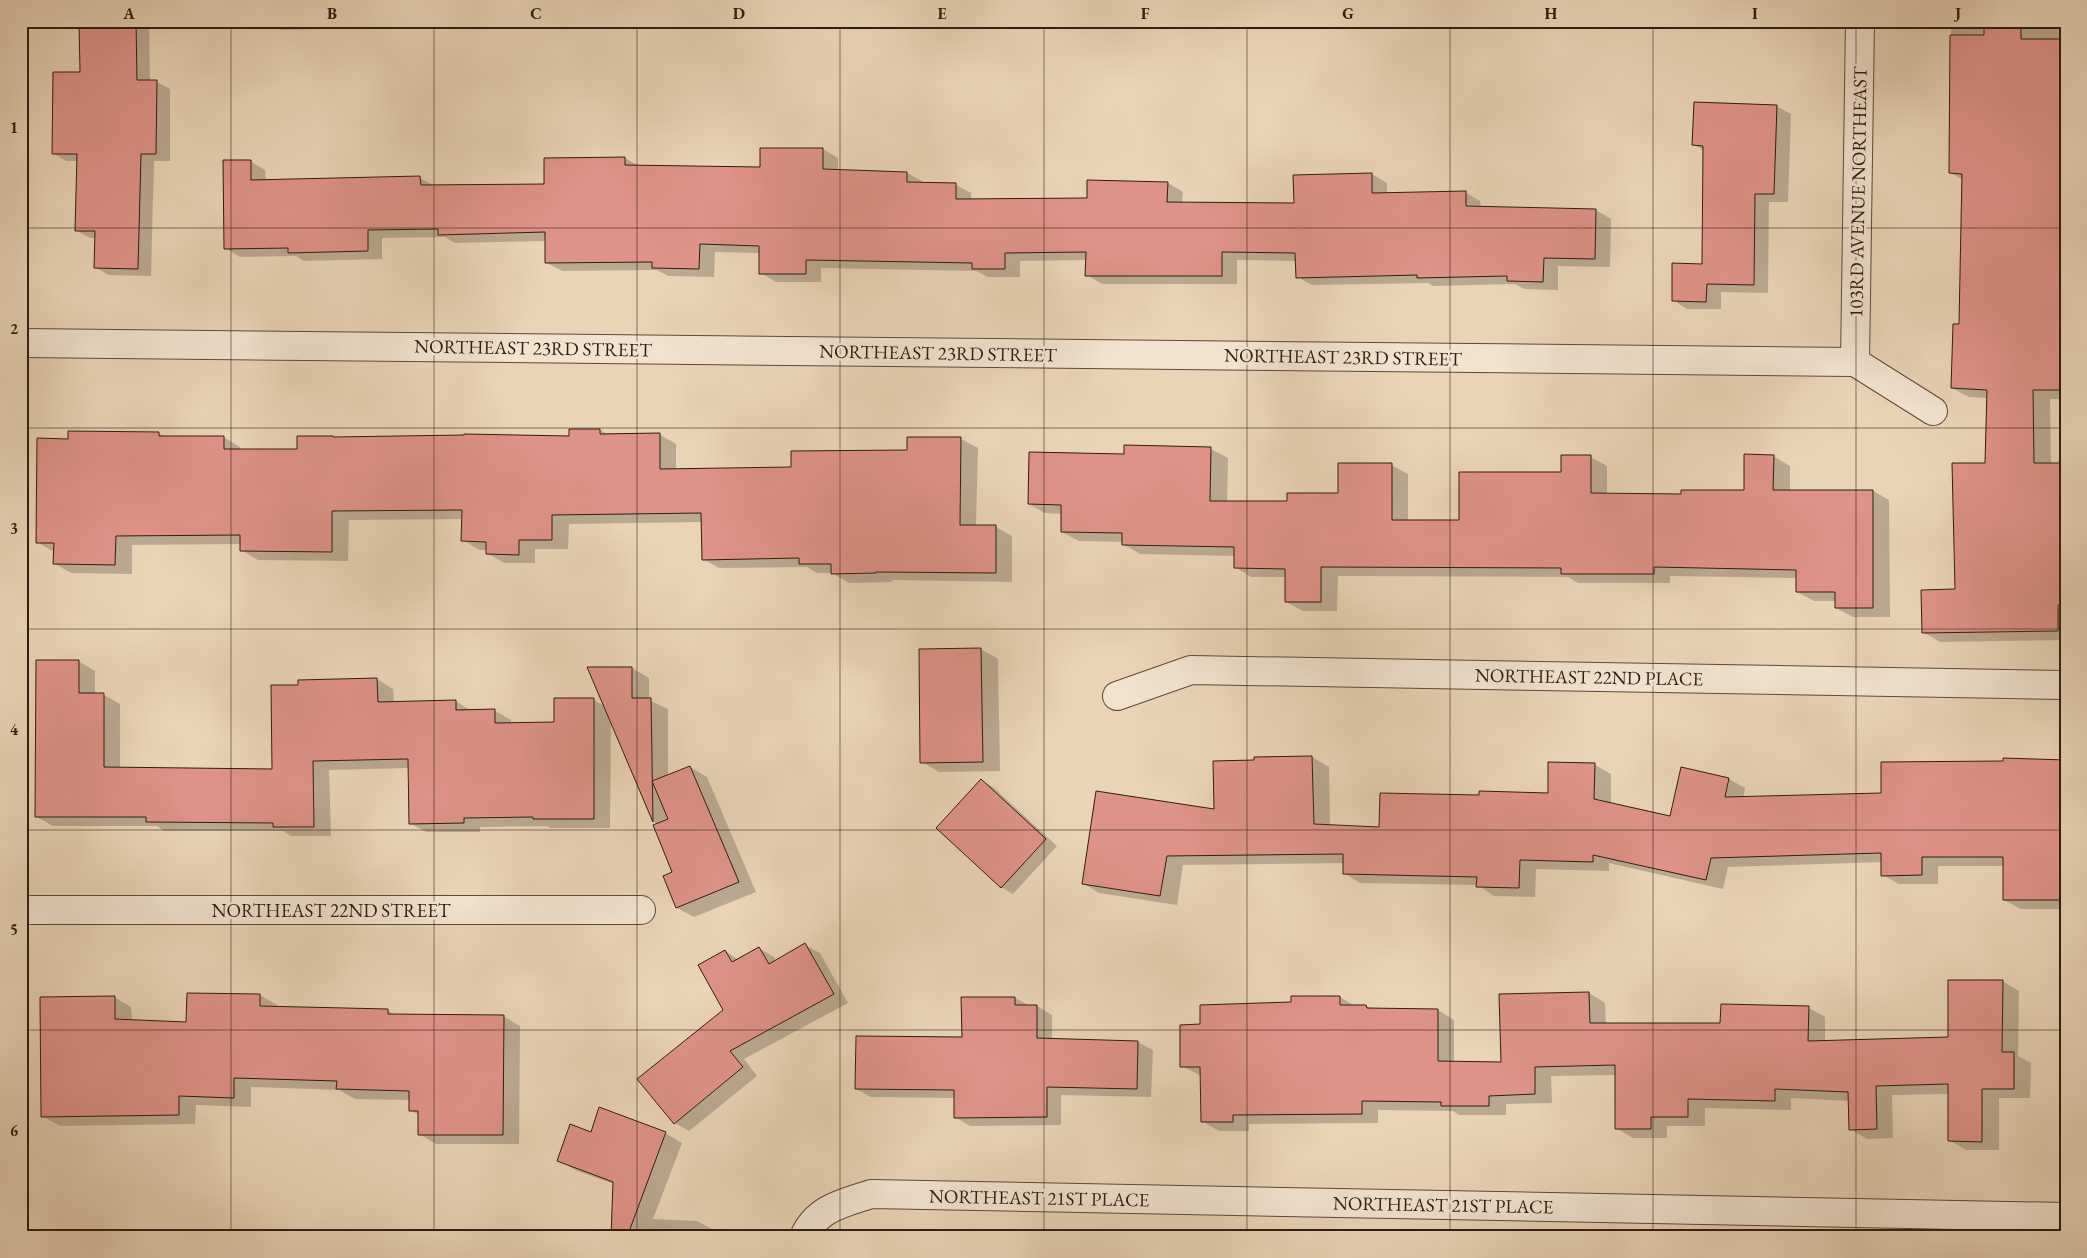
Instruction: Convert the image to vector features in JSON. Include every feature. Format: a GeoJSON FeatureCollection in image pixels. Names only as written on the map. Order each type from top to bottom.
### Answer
{"type":"FeatureCollection","features":[{"type":"Feature","properties":{"kind":"street","name":"103RD AVENUE NORTHEAST"},"geometry":{"type":"LineString","coordinates":[[1856,362],[1860,21]]}},
{"type":"Feature","properties":{"kind":"street","name":"NORTHEAST 23RD STREET"},"geometry":{"type":"LineString","coordinates":[[21,343],[1856,362]]}},
{"type":"Feature","properties":{"kind":"street"},"geometry":{"type":"LineString","coordinates":[[1856,362],[1933,411]]}},
{"type":"Feature","properties":{"kind":"street","name":"NORTHEAST 22ND PLACE"},"geometry":{"type":"LineString","coordinates":[[1117,696],[1191,670],[2066,685]]}},
{"type":"Feature","properties":{"kind":"street","name":"NORTHEAST 22ND STREET"},"geometry":{"type":"LineString","coordinates":[[21,910],[641,910]]}},
{"type":"Feature","properties":{"kind":"street","name":"NORTHEAST 21ST PLACE"},"geometry":{"type":"LineString","coordinates":[[804,1237],[806,1231],[824,1210],[871,1194],[2066,1218]]}},
{"type":"Feature","properties":{"kind":"building"},"geometry":{"type":"Polygon","coordinates":[[[79,21],[136,21],[137,80],[157,80],[156,154],[141,154],[138,269],[94,268],[95,231],[75,231],[77,154],[52,154],[53,72],[80,72],[79,21]]]}},
{"type":"Feature","properties":{"kind":"building"},"geometry":{"type":"Polygon","coordinates":[[[1984,22],[2021,22],[2021,39],[2066,39],[2066,390],[2033,390],[2034,463],[2066,463],[2066,605],[2058,605],[2058,631],[1922,633],[1921,590],[1955,589],[1952,463],[1985,463],[1987,390],[1951,388],[1953,324],[1959,324],[1962,174],[1949,173],[1950,35],[1984,35],[1984,22]]]}},
{"type":"Feature","properties":{"kind":"building"},"geometry":{"type":"Polygon","coordinates":[[[1694,102],[1777,105],[1774,194],[1755,194],[1754,285],[1707,284],[1706,302],[1672,301],[1672,263],[1702,264],[1703,146],[1692,145],[1694,102]]]}},
{"type":"Feature","properties":{"kind":"building"},"geometry":{"type":"Polygon","coordinates":[[[760,148],[823,148],[823,169],[907,172],[907,182],[956,183],[956,199],[1087,198],[1087,180],[1168,182],[1167,202],[1294,203],[1293,175],[1372,173],[1372,193],[1466,191],[1466,206],[1596,209],[1595,259],[1544,258],[1543,282],[1507,281],[1507,276],[1417,278],[1417,275],[1296,278],[1295,253],[1222,252],[1222,276],[1085,276],[1086,252],[1005,253],[1005,269],[972,269],[972,263],[806,260],[806,274],[759,274],[759,246],[700,244],[699,269],[652,268],[652,262],[545,263],[545,232],[438,235],[438,229],[368,230],[368,251],[288,253],[288,248],[224,249],[223,160],[251,160],[251,180],[420,176],[421,185],[544,184],[544,158],[625,157],[625,165],[760,167],[760,148]]]}},
{"type":"Feature","properties":{"kind":"building"},"geometry":{"type":"Polygon","coordinates":[[[569,429],[600,429],[600,434],[660,433],[660,469],[791,467],[791,451],[907,450],[907,437],[961,437],[960,525],[996,525],[996,573],[876,572],[831,574],[831,564],[799,564],[799,558],[702,560],[701,513],[552,515],[552,540],[519,540],[519,555],[486,554],[486,542],[461,541],[462,510],[332,511],[332,552],[240,551],[240,535],[116,536],[115,565],[53,564],[54,543],[36,543],[37,438],[68,439],[68,431],[159,432],[159,436],[224,436],[224,449],[297,449],[297,436],[464,434],[569,436],[569,429]]]}},
{"type":"Feature","properties":{"kind":"building"},"geometry":{"type":"Polygon","coordinates":[[[1124,445],[1211,447],[1210,501],[1287,501],[1287,493],[1338,493],[1338,463],[1392,463],[1392,520],[1459,520],[1459,472],[1561,472],[1561,455],[1591,455],[1591,493],[1681,494],[1681,490],[1744,490],[1744,454],[1774,455],[1773,490],[1873,490],[1873,608],[1835,608],[1835,592],[1796,592],[1796,570],[1654,567],[1654,574],[1561,574],[1561,568],[1321,567],[1321,602],[1285,602],[1285,569],[1234,568],[1234,547],[1122,545],[1122,533],[1061,532],[1061,505],[1028,504],[1029,452],[1124,454],[1124,445]]]}},
{"type":"Feature","properties":{"kind":"building"},"geometry":{"type":"Polygon","coordinates":[[[981,648],[983,762],[920,763],[919,649],[981,648]]]}},
{"type":"Feature","properties":{"kind":"building"},"geometry":{"type":"Polygon","coordinates":[[[36,660],[79,660],[79,693],[104,693],[104,767],[272,769],[271,685],[298,685],[298,680],[377,678],[378,702],[456,700],[456,710],[495,709],[495,723],[554,722],[554,698],[594,698],[594,819],[533,819],[533,817],[464,818],[464,823],[409,824],[408,759],[313,761],[314,827],[273,827],[273,823],[146,822],[146,817],[35,817],[36,660]]]}},
{"type":"Feature","properties":{"kind":"building"},"geometry":{"type":"Polygon","coordinates":[[[587,667],[632,667],[632,698],[651,698],[653,822],[587,667]]]}},
{"type":"Feature","properties":{"kind":"building"},"geometry":{"type":"Polygon","coordinates":[[[1312,756],[1314,824],[1379,827],[1380,793],[1479,795],[1479,791],[1548,793],[1548,762],[1595,763],[1594,799],[1670,816],[1681,767],[1729,778],[1725,797],[1881,793],[1881,762],[2003,761],[2003,758],[2066,760],[2066,900],[2003,900],[2003,857],[1922,857],[1922,875],[1881,876],[1881,853],[1711,858],[1706,880],[1593,855],[1593,862],[1520,860],[1519,888],[1476,887],[1477,877],[1343,874],[1343,854],[1167,856],[1160,896],[1082,884],[1096,791],[1214,809],[1213,761],[1254,760],[1254,757],[1312,756]]]}},
{"type":"Feature","properties":{"kind":"building"},"geometry":{"type":"Polygon","coordinates":[[[690,766],[739,882],[676,908],[663,876],[672,872],[653,825],[668,819],[652,781],[690,766]]]}},
{"type":"Feature","properties":{"kind":"building"},"geometry":{"type":"Polygon","coordinates":[[[981,779],[1046,839],[1001,888],[936,828],[981,779]]]}},
{"type":"Feature","properties":{"kind":"building"},"geometry":{"type":"Polygon","coordinates":[[[805,943],[834,994],[730,1051],[743,1067],[674,1124],[637,1079],[723,1010],[698,965],[725,950],[732,962],[759,947],[769,964],[805,943]]]}},
{"type":"Feature","properties":{"kind":"building"},"geometry":{"type":"Polygon","coordinates":[[[1948,980],[2003,980],[2002,1052],[2014,1052],[2014,1089],[1982,1089],[1982,1142],[1948,1141],[1948,1084],[1876,1086],[1877,1129],[1849,1130],[1848,1092],[1775,1089],[1775,1101],[1688,1099],[1688,1117],[1651,1117],[1651,1129],[1615,1129],[1615,1065],[1535,1067],[1535,1094],[1489,1096],[1489,1106],[1441,1106],[1441,1102],[1362,1101],[1362,1114],[1233,1115],[1233,1122],[1201,1122],[1200,1067],[1180,1067],[1180,1025],[1200,1024],[1200,1005],[1291,1002],[1291,996],[1340,996],[1340,1005],[1366,1005],[1367,1008],[1438,1009],[1438,1061],[1501,1062],[1499,994],[1589,992],[1590,1023],[1720,1023],[1721,1004],[1809,1006],[1808,1041],[1948,1037],[1948,980]]]}},
{"type":"Feature","properties":{"kind":"building"},"geometry":{"type":"Polygon","coordinates":[[[187,993],[260,994],[260,1006],[388,1009],[388,1014],[504,1015],[503,1135],[418,1135],[418,1111],[409,1111],[409,1091],[336,1089],[337,1081],[234,1078],[234,1098],[179,1096],[179,1115],[41,1117],[40,997],[115,996],[115,1019],[186,1022],[187,993]]]}},
{"type":"Feature","properties":{"kind":"building"},"geometry":{"type":"Polygon","coordinates":[[[961,997],[1015,997],[1015,1005],[1037,1005],[1037,1038],[1138,1041],[1137,1089],[1047,1087],[1047,1117],[954,1118],[954,1090],[855,1089],[856,1036],[962,1037],[961,997]]]}},
{"type":"Feature","properties":{"kind":"building"},"geometry":{"type":"Polygon","coordinates":[[[599,1107],[666,1132],[627,1237],[611,1237],[613,1182],[557,1161],[570,1124],[591,1132],[599,1107]]]}}]}
